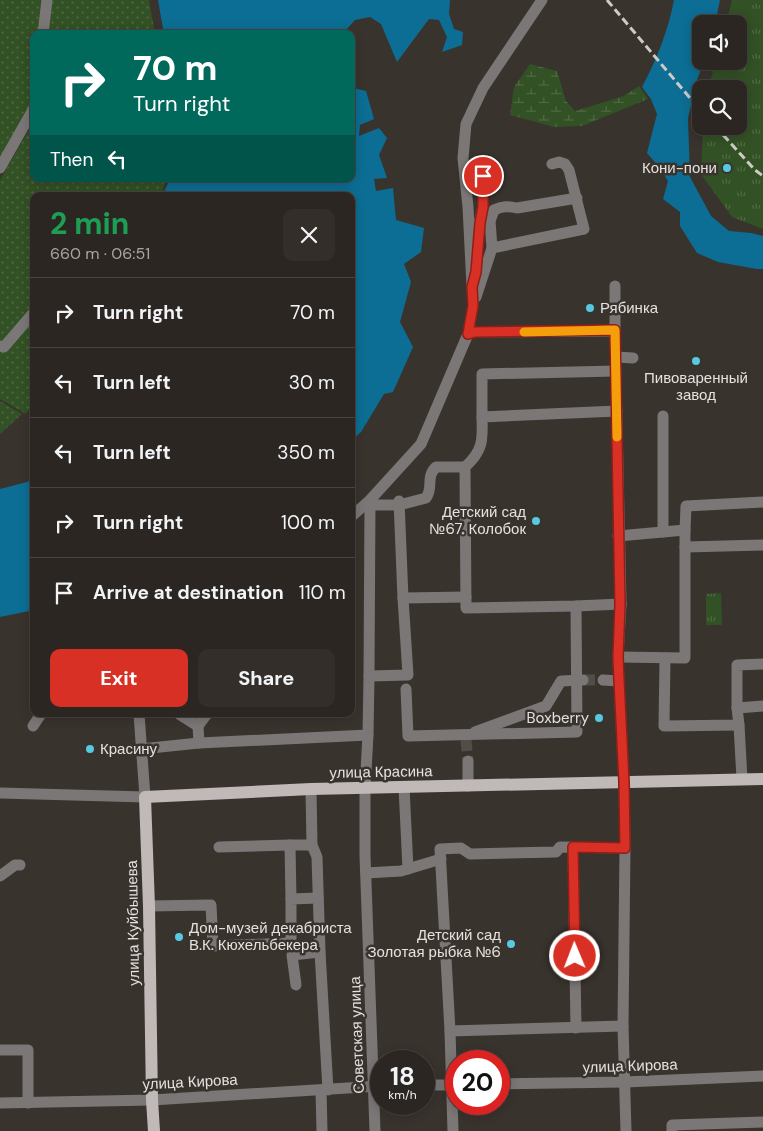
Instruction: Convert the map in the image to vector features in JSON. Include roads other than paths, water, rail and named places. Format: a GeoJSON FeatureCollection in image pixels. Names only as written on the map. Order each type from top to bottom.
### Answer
{"type":"FeatureCollection","features":[{"type":"Feature","properties":{"kind":"main road","name":"улица Красина"},"geometry":{"type":"LineString","coordinates":[[145,797],[311,790],[763,779]]}},
{"type":"Feature","properties":{"kind":"main road","name":"улица Куйбышева"},"geometry":{"type":"LineString","coordinates":[[145,797],[149,906],[146,970],[154,1131]]}},
{"type":"Feature","properties":{"kind":"street"},"geometry":{"type":"LineString","coordinates":[[43,30],[47,0]]}},
{"type":"Feature","properties":{"kind":"street"},"geometry":{"type":"LineString","coordinates":[[472,347],[473,306],[464,158],[466,124],[483,88],[542,0]]}},
{"type":"Feature","properties":{"kind":"street"},"geometry":{"type":"LineString","coordinates":[[0,168],[30,115]]}},
{"type":"Feature","properties":{"kind":"street"},"geometry":{"type":"LineString","coordinates":[[472,287],[476,272],[483,207],[482,161]]}},
{"type":"Feature","properties":{"kind":"street"},"geometry":{"type":"LineString","coordinates":[[492,248],[584,229],[570,170],[566,164],[559,162],[552,164]]}},
{"type":"Feature","properties":{"kind":"street"},"geometry":{"type":"LineString","coordinates":[[473,306],[492,248],[490,221],[494,210],[500,207],[509,206],[517,208],[577,198]]}},
{"type":"Feature","properties":{"kind":"street"},"geometry":{"type":"LineString","coordinates":[[615,286],[620,604],[618,657],[625,848],[623,1026],[626,1131]]}},
{"type":"Feature","properties":{"kind":"street"},"geometry":{"type":"LineString","coordinates":[[0,346],[4,347],[30,317]]}},
{"type":"Feature","properties":{"kind":"street"},"geometry":{"type":"LineString","coordinates":[[472,333],[615,330]]}},
{"type":"Feature","properties":{"kind":"street"},"geometry":{"type":"LineString","coordinates":[[355,514],[370,502],[421,444],[472,333]]}},
{"type":"Feature","properties":{"kind":"street"},"geometry":{"type":"LineString","coordinates":[[616,358],[633,358]]}},
{"type":"Feature","properties":{"kind":"street"},"geometry":{"type":"LineString","coordinates":[[370,502],[399,503],[426,498],[430,493],[430,475],[436,467],[465,467],[473,459],[482,439],[482,374],[616,371]]}},
{"type":"Feature","properties":{"kind":"street"},"geometry":{"type":"LineString","coordinates":[[482,417],[617,411]]}},
{"type":"Feature","properties":{"kind":"street"},"geometry":{"type":"LineString","coordinates":[[663,416],[663,532]]}},
{"type":"Feature","properties":{"kind":"street"},"geometry":{"type":"LineString","coordinates":[[465,467],[466,608],[620,604]]}},
{"type":"Feature","properties":{"kind":"street","name":"Советская улица"},"geometry":{"type":"LineString","coordinates":[[370,502],[368,735],[365,789],[366,873],[376,1050]]}},
{"type":"Feature","properties":{"kind":"street"},"geometry":{"type":"LineString","coordinates":[[618,657],[685,658],[686,506],[763,502]]}},
{"type":"Feature","properties":{"kind":"street"},"geometry":{"type":"LineString","coordinates":[[369,676],[408,675],[399,503]]}},
{"type":"Feature","properties":{"kind":"street"},"geometry":{"type":"LineString","coordinates":[[618,536],[685,530]]}},
{"type":"Feature","properties":{"kind":"street"},"geometry":{"type":"LineString","coordinates":[[685,546],[763,545]]}},
{"type":"Feature","properties":{"kind":"street"},"geometry":{"type":"LineString","coordinates":[[403,598],[466,597]]}},
{"type":"Feature","properties":{"kind":"street"},"geometry":{"type":"LineString","coordinates":[[406,689],[408,736],[466,738],[577,732],[580,680],[576,606]]}},
{"type":"Feature","properties":{"kind":"street"},"geometry":{"type":"LineString","coordinates":[[665,658],[664,726],[739,725]]}},
{"type":"Feature","properties":{"kind":"street"},"geometry":{"type":"LineString","coordinates":[[742,780],[737,708],[737,665],[763,664]]}},
{"type":"Feature","properties":{"kind":"street"},"geometry":{"type":"LineString","coordinates":[[466,738],[546,706],[561,681],[580,680]]}},
{"type":"Feature","properties":{"kind":"street"},"geometry":{"type":"LineString","coordinates":[[603,680],[619,680]]}},
{"type":"Feature","properties":{"kind":"street"},"geometry":{"type":"LineString","coordinates":[[737,708],[763,706]]}},
{"type":"Feature","properties":{"kind":"street"},"geometry":{"type":"LineString","coordinates":[[34,726],[38,717]]}},
{"type":"Feature","properties":{"kind":"street","name":"улица Куйбышева"},"geometry":{"type":"LineString","coordinates":[[139,717],[145,797]]}},
{"type":"Feature","properties":{"kind":"street"},"geometry":{"type":"LineString","coordinates":[[184,717],[198,726]]}},
{"type":"Feature","properties":{"kind":"street"},"geometry":{"type":"LineString","coordinates":[[199,743],[198,726],[205,717]]}},
{"type":"Feature","properties":{"kind":"street"},"geometry":{"type":"LineString","coordinates":[[142,749],[199,743],[368,735]]}},
{"type":"Feature","properties":{"kind":"street"},"geometry":{"type":"LineString","coordinates":[[468,761],[468,786]]}},
{"type":"Feature","properties":{"kind":"street"},"geometry":{"type":"LineString","coordinates":[[404,788],[408,869]]}},
{"type":"Feature","properties":{"kind":"street"},"geometry":{"type":"LineString","coordinates":[[311,790],[312,845],[317,858],[324,1090],[322,1131]]}},
{"type":"Feature","properties":{"kind":"street","name":"улица Красина"},"geometry":{"type":"LineString","coordinates":[[0,793],[145,797]]}},
{"type":"Feature","properties":{"kind":"street"},"geometry":{"type":"LineString","coordinates":[[149,906],[211,905],[213,946],[291,943],[290,845]]}},
{"type":"Feature","properties":{"kind":"street"},"geometry":{"type":"LineString","coordinates":[[219,847],[312,845]]}},
{"type":"Feature","properties":{"kind":"street"},"geometry":{"type":"LineString","coordinates":[[451,1050],[440,849],[461,848],[470,854],[556,852],[560,847],[625,848]]}},
{"type":"Feature","properties":{"kind":"street"},"geometry":{"type":"LineString","coordinates":[[573,847],[576,1028]]}},
{"type":"Feature","properties":{"kind":"street"},"geometry":{"type":"LineString","coordinates":[[366,873],[401,871],[441,859]]}},
{"type":"Feature","properties":{"kind":"street"},"geometry":{"type":"LineString","coordinates":[[0,876],[15,865],[20,865]]}},
{"type":"Feature","properties":{"kind":"street"},"geometry":{"type":"LineString","coordinates":[[291,899],[318,898]]}},
{"type":"Feature","properties":{"kind":"street"},"geometry":{"type":"LineString","coordinates":[[296,985],[292,954],[320,952]]}},
{"type":"Feature","properties":{"kind":"street"},"geometry":{"type":"LineString","coordinates":[[450,1032],[623,1026]]}},
{"type":"Feature","properties":{"kind":"street"},"geometry":{"type":"LineString","coordinates":[[0,1050],[28,1050],[28,1102]]}},
{"type":"Feature","properties":{"kind":"street","name":"улица Кирова"},"geometry":{"type":"LineString","coordinates":[[510,1084],[625,1082],[763,1076]]}},
{"type":"Feature","properties":{"kind":"street","name":"улица Кирова"},"geometry":{"type":"LineString","coordinates":[[0,1103],[152,1100],[370,1087]]}},
{"type":"Feature","properties":{"kind":"street","name":"Советская улица"},"geometry":{"type":"LineString","coordinates":[[375,1131],[376,1115]]}},
{"type":"Feature","properties":{"kind":"street"},"geometry":{"type":"LineString","coordinates":[[453,1115],[453,1131]]}},
{"type":"Feature","properties":{"kind":"street"},"geometry":{"type":"LineString","coordinates":[[672,1131],[672,1125],[763,1122]]}},
{"type":"Feature","properties":{"kind":"water"},"geometry":{"type":"Polygon","coordinates":[[[158,0],[450,0],[449,14],[454,29],[463,32],[462,45],[442,52],[447,37],[439,20],[429,19],[397,62],[381,24],[370,17],[355,20],[346,30],[163,30],[158,0]]]}},
{"type":"Feature","properties":{"kind":"water"},"geometry":{"type":"Polygon","coordinates":[[[674,0],[720,0],[717,15],[692,15],[692,70],[701,70],[697,80],[692,80],[692,101],[688,118],[690,177],[711,216],[729,231],[763,236],[763,269],[718,262],[697,253],[680,226],[680,212],[663,199],[668,181],[647,153],[657,114],[651,99],[642,87],[669,23],[674,0]]]}},
{"type":"Feature","properties":{"kind":"water"},"geometry":{"type":"Polygon","coordinates":[[[355,88],[366,91],[374,119],[360,125],[359,136],[379,128],[387,138],[379,155],[387,178],[374,179],[376,191],[393,188],[396,220],[424,228],[421,252],[404,264],[411,282],[400,322],[413,347],[393,392],[384,394],[361,432],[355,437],[355,192],[164,192],[169,182],[355,182],[355,88]]]}},
{"type":"Feature","properties":{"kind":"water"},"geometry":{"type":"Polygon","coordinates":[[[30,480],[30,611],[0,617],[0,489],[30,480]]]}},
{"type":"Feature","properties":{"kind":"tunnel"},"geometry":{"type":"LineString","coordinates":[[584,680],[603,680]]}},
{"type":"Feature","properties":{"kind":"tunnel"},"geometry":{"type":"LineString","coordinates":[[466,740],[468,761]]}},
{"type":"Feature","properties":{"kind":"railway"},"geometry":{"type":"LineString","coordinates":[[607,0],[692,100]]}},
{"type":"Feature","properties":{"kind":"railway"},"geometry":{"type":"LineString","coordinates":[[723,135],[755,170],[763,176]]}},
{"type":"Feature","properties":{"kind":"place","name":"Кони-пони"},"geometry":{"type":"Point","coordinates":[727,168]}},
{"type":"Feature","properties":{"kind":"place","name":"Рябинка"},"geometry":{"type":"Point","coordinates":[590,308]}},
{"type":"Feature","properties":{"kind":"place","name":"Пивоваренный завод"},"geometry":{"type":"Point","coordinates":[696,361]}},
{"type":"Feature","properties":{"kind":"place","name":"Детский сад №67. Колобок"},"geometry":{"type":"Point","coordinates":[536,521]}},
{"type":"Feature","properties":{"kind":"place","name":"Boxberry"},"geometry":{"type":"Point","coordinates":[599,718]}},
{"type":"Feature","properties":{"kind":"place","name":"Красину"},"geometry":{"type":"Point","coordinates":[90,749]}},
{"type":"Feature","properties":{"kind":"place","name":"Дом-музей декабриста В.К. Кюхельбекера"},"geometry":{"type":"Point","coordinates":[179,937]}},
{"type":"Feature","properties":{"kind":"place","name":"Детский сад Золотая рыбка №6"},"geometry":{"type":"Point","coordinates":[511,944]}}]}
